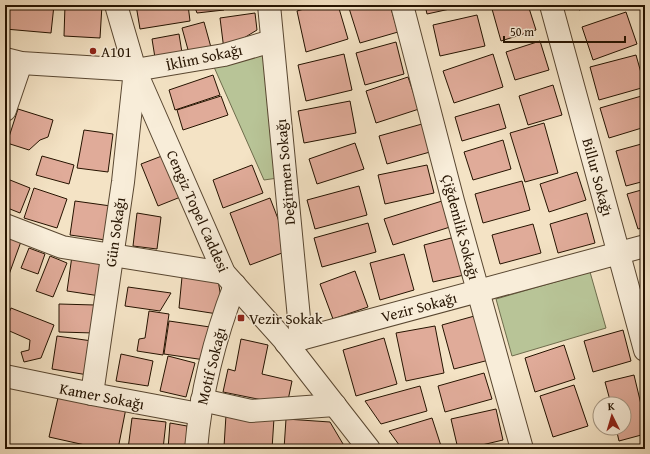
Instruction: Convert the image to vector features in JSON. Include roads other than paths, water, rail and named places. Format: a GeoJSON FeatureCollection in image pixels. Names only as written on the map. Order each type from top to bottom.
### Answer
{"type":"FeatureCollection","features":[{"type":"Feature","properties":{"kind":"street","name":"Cengiz Topel Caddesi"},"geometry":{"type":"LineString","coordinates":[[116,5],[135,70],[229,279],[294,341],[335,405],[369,449]]}},
{"type":"Feature","properties":{"kind":"street","name":"Çiğdemlik Sokağı"},"geometry":{"type":"LineString","coordinates":[[402,5],[451,194],[522,449]]}},
{"type":"Feature","properties":{"kind":"street","name":"Billur Sokağı"},"geometry":{"type":"LineString","coordinates":[[551,5],[645,350]]}},
{"type":"Feature","properties":{"kind":"street","name":"Değirmen Sokağı"},"geometry":{"type":"LineString","coordinates":[[272,6],[272,41],[294,341]]}},
{"type":"Feature","properties":{"kind":"street","name":"İklim Sokağı"},"geometry":{"type":"LineString","coordinates":[[13,61],[135,70],[224,55],[272,41]]}},
{"type":"Feature","properties":{"kind":"street"},"geometry":{"type":"LineString","coordinates":[[5,110],[13,61]]}},
{"type":"Feature","properties":{"kind":"street","name":"Gün Sokağı"},"geometry":{"type":"LineString","coordinates":[[92,394],[123,182],[135,70]]}},
{"type":"Feature","properties":{"kind":"street"},"geometry":{"type":"LineString","coordinates":[[5,224],[62,247],[112,254],[229,279]]}},
{"type":"Feature","properties":{"kind":"street","name":"Vezir Sokağı"},"geometry":{"type":"LineString","coordinates":[[294,341],[645,246]]}},
{"type":"Feature","properties":{"kind":"street","name":"Motif Sokağı"},"geometry":{"type":"LineString","coordinates":[[196,449],[201,407],[211,356],[226,307],[229,279]]}},
{"type":"Feature","properties":{"kind":"street","name":"Kamer Sokağı"},"geometry":{"type":"LineString","coordinates":[[5,376],[92,394],[201,407],[251,411],[335,405]]}},
{"type":"Feature","properties":{"kind":"place","name":"A101"},"geometry":{"type":"Point","coordinates":[93,51]}},
{"type":"Feature","properties":{"kind":"place","name":"Vezir Sokak"},"geometry":{"type":"Point","coordinates":[241,318]}}]}
